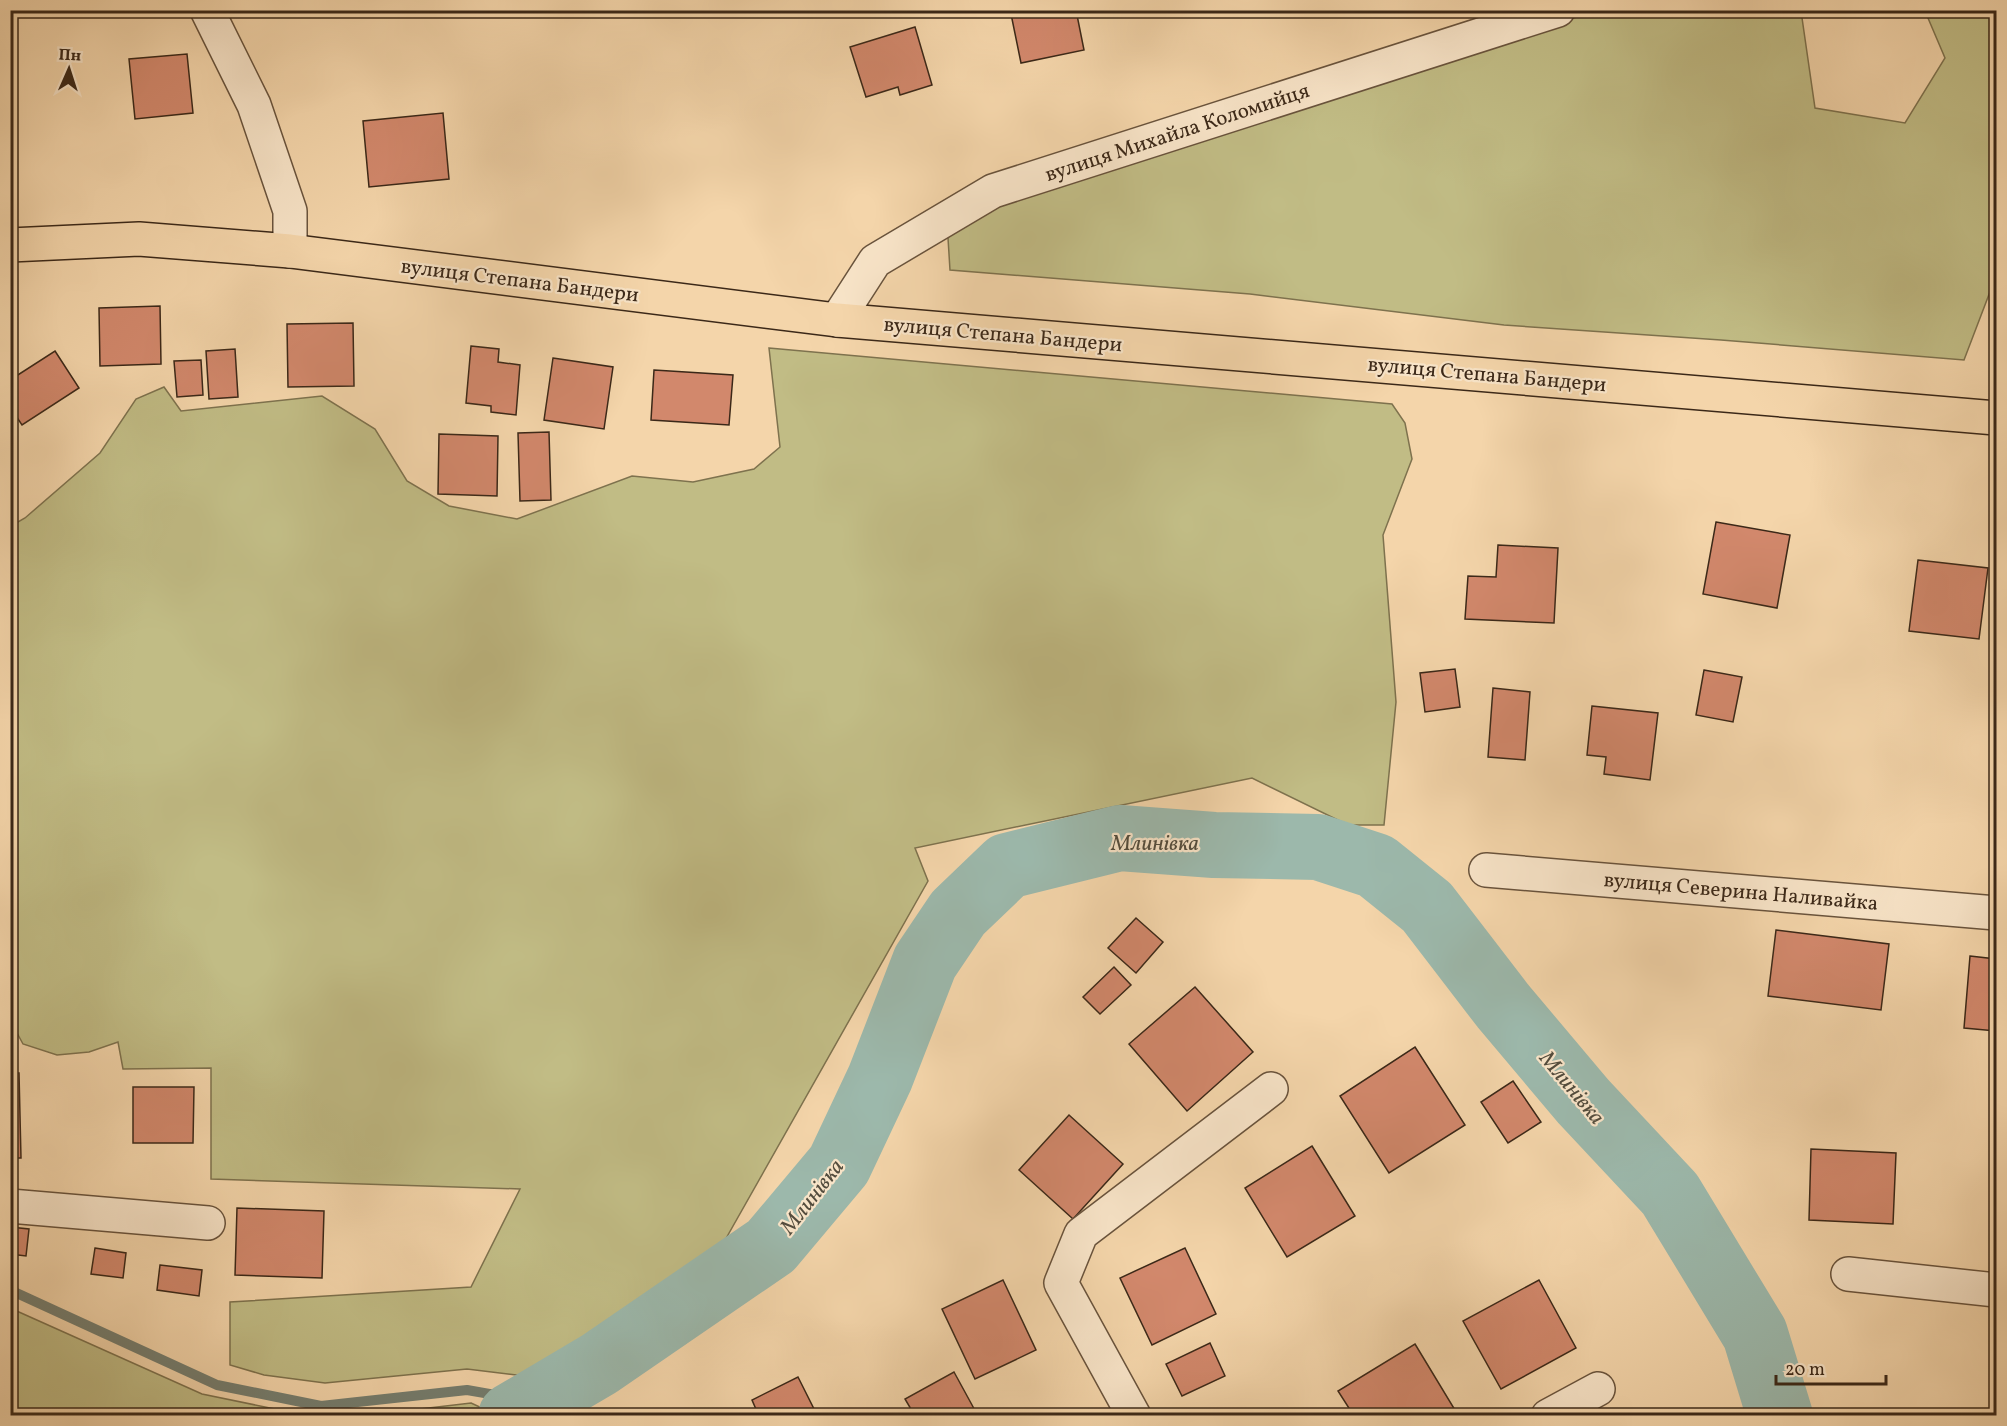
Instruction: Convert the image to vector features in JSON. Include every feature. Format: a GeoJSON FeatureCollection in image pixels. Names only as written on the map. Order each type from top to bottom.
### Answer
{"type":"FeatureCollection","features":[{"type":"Feature","properties":{"kind":"main road","name":"вулиця Степана Бандери"},"geometry":{"type":"LineString","coordinates":[[10,245],[139,239],[290,251],[837,320],[1996,418]]}},
{"type":"Feature","properties":{"kind":"street"},"geometry":{"type":"LineString","coordinates":[[207,10],[254,105],[290,211],[290,251]]}},
{"type":"Feature","properties":{"kind":"street","name":"вулиця Михайла Коломийця"},"geometry":{"type":"LineString","coordinates":[[837,320],[875,261],[993,191],[1558,10]]}},
{"type":"Feature","properties":{"kind":"street","name":"вулиця Северина Наливайка"},"geometry":{"type":"LineString","coordinates":[[1486,870],[1996,913]]}},
{"type":"Feature","properties":{"kind":"street"},"geometry":{"type":"LineString","coordinates":[[1134,1416],[1061,1283],[1081,1234],[1271,1089]]}},
{"type":"Feature","properties":{"kind":"street"},"geometry":{"type":"LineString","coordinates":[[10,1206],[207,1223]]}},
{"type":"Feature","properties":{"kind":"street"},"geometry":{"type":"LineString","coordinates":[[1848,1274],[1996,1290]]}},
{"type":"Feature","properties":{"kind":"street"},"geometry":{"type":"LineString","coordinates":[[1548,1416],[1598,1389]]}},
{"type":"Feature","properties":{"kind":"shaded area"},"geometry":{"type":"Polygon","coordinates":[[[1597,11],[1801,11],[1815,108],[1905,123],[1945,58],[1925,11],[1996,11],[1996,276],[1964,360],[1504,325],[1250,294],[950,270],[947,222],[1334,89],[1597,11]]]}},
{"type":"Feature","properties":{"kind":"shaded area"},"geometry":{"type":"Polygon","coordinates":[[[769,348],[1392,404],[1405,423],[1412,459],[1383,535],[1396,702],[1384,825],[1348,825],[1252,778],[915,848],[928,881],[720,1249],[533,1377],[467,1369],[325,1383],[264,1375],[230,1365],[230,1302],[471,1287],[520,1189],[211,1179],[211,1068],[123,1069],[118,1042],[89,1052],[57,1055],[23,1044],[10,1020],[11,526],[25,518],[100,453],[136,399],[164,387],[181,411],[322,396],[375,429],[407,481],[449,506],[517,519],[632,476],[693,482],[754,469],[780,447],[769,348]]]}},
{"type":"Feature","properties":{"kind":"shaded area"},"geometry":{"type":"Polygon","coordinates":[[[10,1308],[202,1394],[304,1415],[11,1415],[10,1308]]]}},
{"type":"Feature","properties":{"kind":"shaded area"},"geometry":{"type":"Polygon","coordinates":[[[471,1403],[482,1408],[469,1415],[369,1415],[471,1403]]]}},
{"type":"Feature","properties":{"kind":"building"},"geometry":{"type":"Polygon","coordinates":[[[1029,10],[1076,10],[1084,50],[1021,63],[1011,14],[1029,10]]]}},
{"type":"Feature","properties":{"kind":"building"},"geometry":{"type":"Polygon","coordinates":[[[915,27],[932,85],[900,95],[898,87],[866,97],[850,47],[915,27]]]}},
{"type":"Feature","properties":{"kind":"building"},"geometry":{"type":"Polygon","coordinates":[[[187,54],[193,113],[135,119],[129,59],[187,54]]]}},
{"type":"Feature","properties":{"kind":"building"},"geometry":{"type":"Polygon","coordinates":[[[443,113],[449,179],[369,187],[363,121],[443,113]]]}},
{"type":"Feature","properties":{"kind":"building"},"geometry":{"type":"Polygon","coordinates":[[[160,306],[161,364],[100,366],[99,308],[160,306]]]}},
{"type":"Feature","properties":{"kind":"building"},"geometry":{"type":"Polygon","coordinates":[[[353,323],[354,386],[288,387],[287,324],[353,323]]]}},
{"type":"Feature","properties":{"kind":"building"},"geometry":{"type":"Polygon","coordinates":[[[471,346],[499,349],[498,362],[520,365],[516,415],[491,412],[491,406],[466,403],[471,346]]]}},
{"type":"Feature","properties":{"kind":"building"},"geometry":{"type":"Polygon","coordinates":[[[235,349],[238,397],[209,399],[206,351],[235,349]]]}},
{"type":"Feature","properties":{"kind":"building"},"geometry":{"type":"Polygon","coordinates":[[[55,351],[79,388],[22,425],[10,407],[10,380],[55,351]]]}},
{"type":"Feature","properties":{"kind":"building"},"geometry":{"type":"Polygon","coordinates":[[[553,358],[613,367],[604,429],[544,420],[553,358]]]}},
{"type":"Feature","properties":{"kind":"building"},"geometry":{"type":"Polygon","coordinates":[[[201,360],[203,395],[177,397],[174,361],[201,360]]]}},
{"type":"Feature","properties":{"kind":"building"},"geometry":{"type":"Polygon","coordinates":[[[654,370],[733,375],[729,425],[651,420],[654,370]]]}},
{"type":"Feature","properties":{"kind":"building"},"geometry":{"type":"Polygon","coordinates":[[[549,432],[551,500],[520,501],[518,433],[549,432]]]}},
{"type":"Feature","properties":{"kind":"building"},"geometry":{"type":"Polygon","coordinates":[[[439,434],[498,436],[497,496],[438,494],[439,434]]]}},
{"type":"Feature","properties":{"kind":"building"},"geometry":{"type":"Polygon","coordinates":[[[1716,522],[1790,535],[1777,608],[1703,594],[1716,522]]]}},
{"type":"Feature","properties":{"kind":"building"},"geometry":{"type":"Polygon","coordinates":[[[1498,545],[1558,548],[1554,623],[1465,619],[1468,576],[1496,577],[1498,545]]]}},
{"type":"Feature","properties":{"kind":"building"},"geometry":{"type":"Polygon","coordinates":[[[1918,560],[1988,568],[1979,639],[1909,631],[1918,560]]]}},
{"type":"Feature","properties":{"kind":"building"},"geometry":{"type":"Polygon","coordinates":[[[1455,669],[1460,707],[1425,712],[1420,673],[1455,669]]]}},
{"type":"Feature","properties":{"kind":"building"},"geometry":{"type":"Polygon","coordinates":[[[1704,670],[1742,677],[1733,722],[1696,715],[1704,670]]]}},
{"type":"Feature","properties":{"kind":"building"},"geometry":{"type":"Polygon","coordinates":[[[1493,688],[1530,692],[1525,760],[1488,757],[1493,688]]]}},
{"type":"Feature","properties":{"kind":"building"},"geometry":{"type":"Polygon","coordinates":[[[1592,706],[1658,713],[1650,780],[1604,774],[1606,757],[1587,755],[1592,706]]]}},
{"type":"Feature","properties":{"kind":"building"},"geometry":{"type":"Polygon","coordinates":[[[1136,918],[1163,942],[1136,973],[1108,948],[1136,918]]]}},
{"type":"Feature","properties":{"kind":"building"},"geometry":{"type":"Polygon","coordinates":[[[1776,930],[1889,944],[1881,1010],[1768,996],[1776,930]]]}},
{"type":"Feature","properties":{"kind":"building"},"geometry":{"type":"Polygon","coordinates":[[[1970,956],[1996,959],[1996,1031],[1964,1028],[1970,956]]]}},
{"type":"Feature","properties":{"kind":"building"},"geometry":{"type":"Polygon","coordinates":[[[1114,967],[1131,985],[1100,1014],[1083,997],[1114,967]]]}},
{"type":"Feature","properties":{"kind":"building"},"geometry":{"type":"Polygon","coordinates":[[[1195,987],[1253,1052],[1187,1111],[1129,1044],[1195,987]]]}},
{"type":"Feature","properties":{"kind":"building"},"geometry":{"type":"Polygon","coordinates":[[[1415,1047],[1465,1125],[1389,1173],[1340,1096],[1415,1047]]]}},
{"type":"Feature","properties":{"kind":"building"},"geometry":{"type":"Polygon","coordinates":[[[10,1073],[19,1073],[21,1158],[10,1158],[10,1073]]]}},
{"type":"Feature","properties":{"kind":"building"},"geometry":{"type":"Polygon","coordinates":[[[1513,1081],[1541,1122],[1508,1143],[1481,1102],[1513,1081]]]}},
{"type":"Feature","properties":{"kind":"building"},"geometry":{"type":"Polygon","coordinates":[[[133,1087],[194,1087],[193,1143],[133,1143],[133,1087]]]}},
{"type":"Feature","properties":{"kind":"building"},"geometry":{"type":"Polygon","coordinates":[[[1069,1115],[1123,1164],[1073,1219],[1019,1170],[1069,1115]]]}},
{"type":"Feature","properties":{"kind":"building"},"geometry":{"type":"Polygon","coordinates":[[[1312,1146],[1355,1216],[1287,1257],[1245,1188],[1312,1146]]]}},
{"type":"Feature","properties":{"kind":"building"},"geometry":{"type":"Polygon","coordinates":[[[1811,1149],[1896,1153],[1893,1224],[1809,1220],[1811,1149]]]}},
{"type":"Feature","properties":{"kind":"building"},"geometry":{"type":"Polygon","coordinates":[[[1996,1193],[1996,1246],[1991,1245],[1996,1193]]]}},
{"type":"Feature","properties":{"kind":"building"},"geometry":{"type":"Polygon","coordinates":[[[237,1208],[324,1211],[322,1278],[235,1275],[237,1208]]]}},
{"type":"Feature","properties":{"kind":"building"},"geometry":{"type":"Polygon","coordinates":[[[10,1227],[29,1229],[26,1256],[10,1254],[10,1227]]]}},
{"type":"Feature","properties":{"kind":"building"},"geometry":{"type":"Polygon","coordinates":[[[95,1248],[126,1253],[123,1278],[91,1274],[95,1248]]]}},
{"type":"Feature","properties":{"kind":"building"},"geometry":{"type":"Polygon","coordinates":[[[1185,1248],[1216,1314],[1152,1345],[1120,1278],[1185,1248]]]}},
{"type":"Feature","properties":{"kind":"building"},"geometry":{"type":"Polygon","coordinates":[[[160,1265],[202,1270],[199,1296],[157,1290],[160,1265]]]}},
{"type":"Feature","properties":{"kind":"building"},"geometry":{"type":"Polygon","coordinates":[[[1003,1280],[1036,1350],[975,1379],[942,1309],[1003,1280]]]}},
{"type":"Feature","properties":{"kind":"building"},"geometry":{"type":"Polygon","coordinates":[[[1539,1280],[1576,1348],[1501,1389],[1463,1321],[1539,1280]]]}},
{"type":"Feature","properties":{"kind":"building"},"geometry":{"type":"Polygon","coordinates":[[[1210,1343],[1225,1376],[1182,1396],[1166,1364],[1210,1343]]]}},
{"type":"Feature","properties":{"kind":"building"},"geometry":{"type":"Polygon","coordinates":[[[1415,1344],[1458,1415],[1354,1416],[1338,1391],[1415,1344]]]}},
{"type":"Feature","properties":{"kind":"building"},"geometry":{"type":"Polygon","coordinates":[[[954,1372],[978,1416],[915,1416],[905,1399],[954,1372]]]}},
{"type":"Feature","properties":{"kind":"building"},"geometry":{"type":"Polygon","coordinates":[[[798,1377],[814,1409],[800,1416],[759,1416],[752,1400],[798,1377]]]}},
{"type":"Feature","properties":{"kind":"waterway","name":"Млинівка"},"geometry":{"type":"LineString","coordinates":[[511,1416],[599,1364],[771,1246],[839,1165],[880,1078],[925,962],[958,913],[1007,866],[1120,838],[1214,845],[1318,847],[1376,866],[1427,907],[1503,1006],[1583,1101],[1670,1194],[1755,1334],[1780,1416]]}},
{"type":"Feature","properties":{"kind":"waterway"},"geometry":{"type":"LineString","coordinates":[[10,1290],[217,1385],[321,1406],[467,1390],[536,1402]]}}]}
